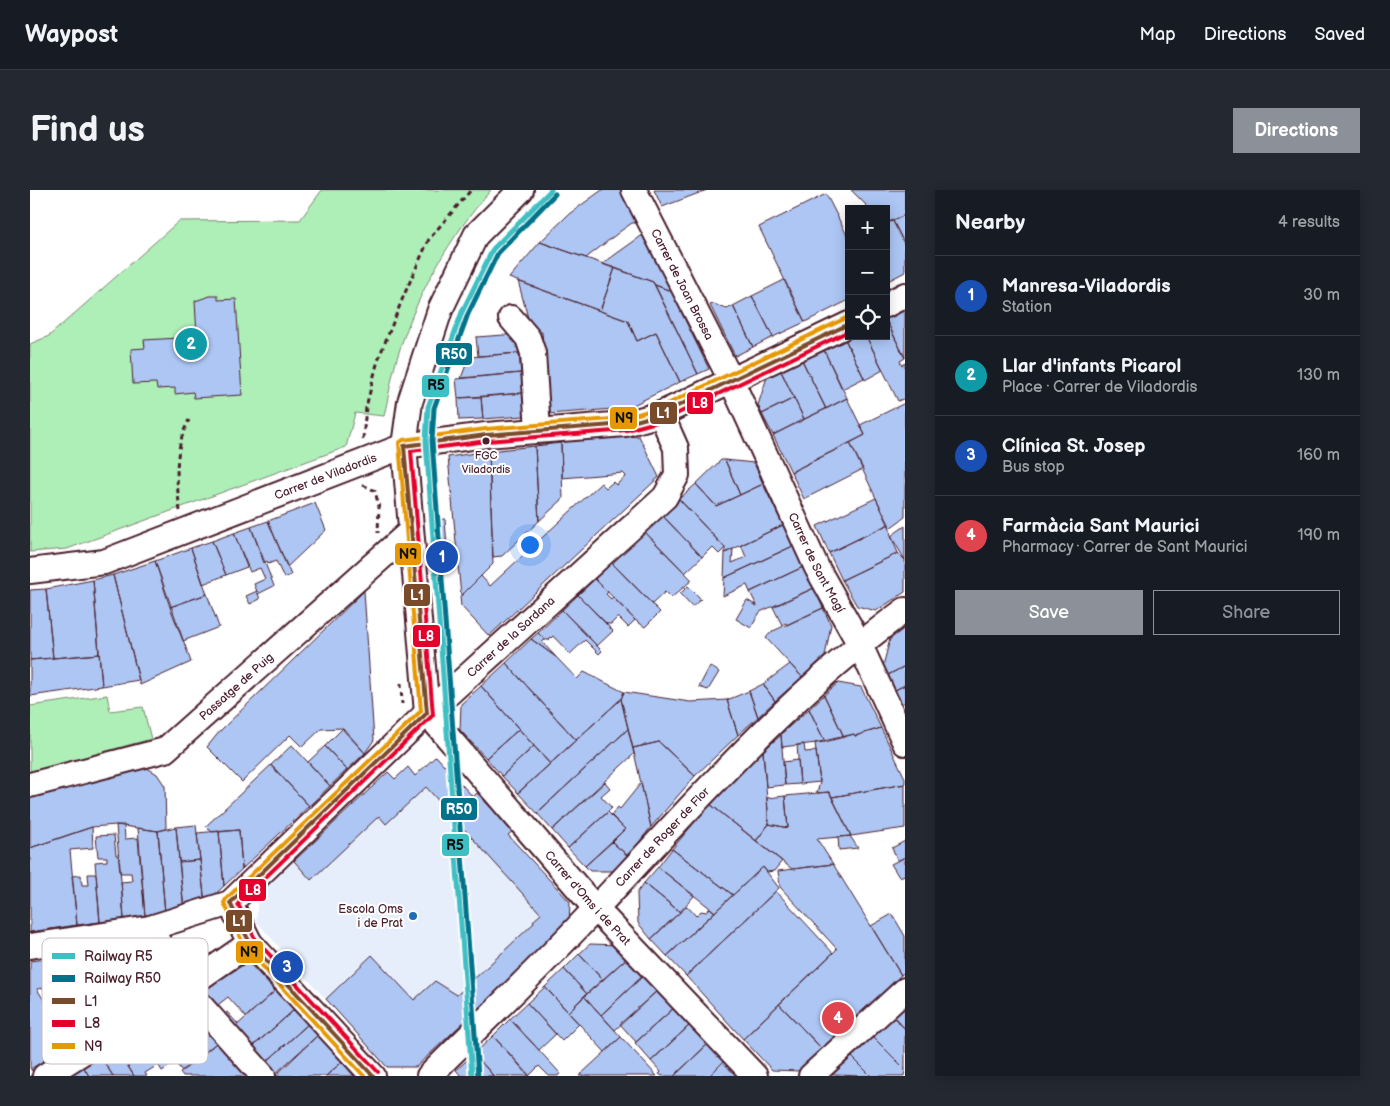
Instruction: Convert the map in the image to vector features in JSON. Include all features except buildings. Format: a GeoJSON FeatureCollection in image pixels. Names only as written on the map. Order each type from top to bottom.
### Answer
{"type":"FeatureCollection","features":[{"type":"Feature","properties":{"kind":"street"},"geometry":{"type":"LineString","coordinates":[[427,713],[404,446],[410,402],[440,310],[476,235],[521,190]]}},
{"type":"Feature","properties":{"kind":"street","name":"Carrer de Joan Brossa"},"geometry":{"type":"LineString","coordinates":[[634,190],[731,380]]}},
{"type":"Feature","properties":{"kind":"street"},"geometry":{"type":"LineString","coordinates":[[890,303],[905,295]]}},
{"type":"Feature","properties":{"kind":"street"},"geometry":{"type":"LineString","coordinates":[[511,318],[528,338],[533,353],[538,430]]}},
{"type":"Feature","properties":{"kind":"street","name":"Carrer de Viladordis"},"geometry":{"type":"LineString","coordinates":[[30,571],[104,562],[404,446],[448,439],[538,430],[625,424],[661,414],[845,326]]}},
{"type":"Feature","properties":{"kind":"street","name":"Carrer de Sant Magí"},"geometry":{"type":"LineString","coordinates":[[731,380],[817,568],[859,643],[905,743]]}},
{"type":"Feature","properties":{"kind":"street","name":"Carrer de la Sardana"},"geometry":{"type":"LineString","coordinates":[[230,903],[427,713],[665,497],[677,475],[676,448],[661,414]]}},
{"type":"Feature","properties":{"kind":"street","name":"Passatge de Puig"},"geometry":{"type":"LineString","coordinates":[[30,785],[165,750],[411,531]]}},
{"type":"Feature","properties":{"kind":"street","name":"Carrer de Roger de Flor"},"geometry":{"type":"LineString","coordinates":[[429,1076],[596,909],[733,761],[859,643],[905,610]]}},
{"type":"Feature","properties":{"kind":"street","name":"Carrer d'Oms i de Prat"},"geometry":{"type":"LineString","coordinates":[[427,713],[596,909],[755,1076]]}},
{"type":"Feature","properties":{"kind":"street"},"geometry":{"type":"LineString","coordinates":[[83,938],[150,928],[230,903],[250,942],[373,1076]]}},
{"type":"Feature","properties":{"kind":"street"},"geometry":{"type":"LineString","coordinates":[[150,928],[156,938]]}},
{"type":"Feature","properties":{"kind":"street"},"geometry":{"type":"LineString","coordinates":[[208,972],[250,942]]}},
{"type":"Feature","properties":{"kind":"street"},"geometry":{"type":"LineString","coordinates":[[811,1076],[905,990]]}},
{"type":"Feature","properties":{"kind":"street"},"geometry":{"type":"LineString","coordinates":[[208,1014],[263,1076]]}},
{"type":"Feature","properties":{"kind":"street"},"geometry":{"type":"LineString","coordinates":[[44,1076],[63,1064]]}},
{"type":"Feature","properties":{"kind":"path"},"geometry":{"type":"LineString","coordinates":[[360,462],[366,407],[378,360],[404,295],[429,239],[471,190]]}},
{"type":"Feature","properties":{"kind":"path"},"geometry":{"type":"LineString","coordinates":[[184,531],[178,493],[178,460],[181,435],[189,420]]}},
{"type":"Feature","properties":{"kind":"path"},"geometry":{"type":"LineString","coordinates":[[436,554],[442,555]]}},
{"type":"Feature","properties":{"kind":"path"},"geometry":{"type":"LineString","coordinates":[[447,619],[449,646]]}},
{"type":"Feature","properties":{"kind":"shaded area","name":"Escola Oms i de Prat"},"geometry":{"type":"Polygon","coordinates":[[[436,756],[473,796],[477,793],[513,831],[508,835],[570,902],[569,923],[416,1067],[386,1067],[256,921],[258,895],[388,772],[395,779],[408,767],[416,775],[436,756]]]}},
{"type":"Feature","properties":{"kind":"green space"},"geometry":{"type":"Polygon","coordinates":[[[322,190],[491,190],[448,247],[436,266],[415,308],[392,376],[384,416],[355,413],[346,447],[67,549],[30,552],[30,344],[49,336],[179,221],[300,220],[322,190]]]}},
{"type":"Feature","properties":{"kind":"green space"},"geometry":{"type":"Polygon","coordinates":[[[107,695],[110,711],[143,707],[151,739],[30,772],[30,706],[107,695]]]}},
{"type":"Feature","properties":{"kind":"rail line","name":"R5"},"geometry":{"type":"LineString","coordinates":[[472,1076],[426,441],[428,407],[462,312],[493,249],[551,190]]}},
{"type":"Feature","properties":{"kind":"rail line","name":"R50"},"geometry":{"type":"LineString","coordinates":[[478,1076],[432,441],[434,408],[468,314],[498,253],[555,194]]}},
{"type":"Feature","properties":{"kind":"transit line","name":"N9"},"geometry":{"type":"LineString","coordinates":[[364,1076],[245,947],[224,903],[421,711],[399,443],[403,440],[486,429],[624,418],[659,408],[845,318]]}},
{"type":"Feature","properties":{"kind":"transit line","name":"L1"},"geometry":{"type":"LineString","coordinates":[[373,1076],[250,943],[230,903],[427,713],[404,446],[486,435],[625,424],[661,414],[845,326]]}},
{"type":"Feature","properties":{"kind":"transit line","name":"L8"},"geometry":{"type":"LineString","coordinates":[[378,1072],[255,939],[238,904],[433,715],[411,451],[487,441],[627,430],[664,420],[845,333]]}},
{"type":"Feature","properties":{"kind":"place","name":"Llar d'infants Picarol"},"geometry":{"type":"Point","coordinates":[191,344]}},
{"type":"Feature","properties":{"kind":"place","name":"FGC Viladordis"},"geometry":{"type":"Point","coordinates":[486,441]}},
{"type":"Feature","properties":{"kind":"place","name":"Manresa-Viladordis"},"geometry":{"type":"Point","coordinates":[442,557]}},
{"type":"Feature","properties":{"kind":"place","name":"Escola Oms i de Prat"},"geometry":{"type":"Point","coordinates":[413,916]}},
{"type":"Feature","properties":{"kind":"place","name":"Clínica St. Josep"},"geometry":{"type":"Point","coordinates":[287,967]}},
{"type":"Feature","properties":{"kind":"place","name":"Farmàcia Sant Maurici"},"geometry":{"type":"Point","coordinates":[838,1018]}}]}
